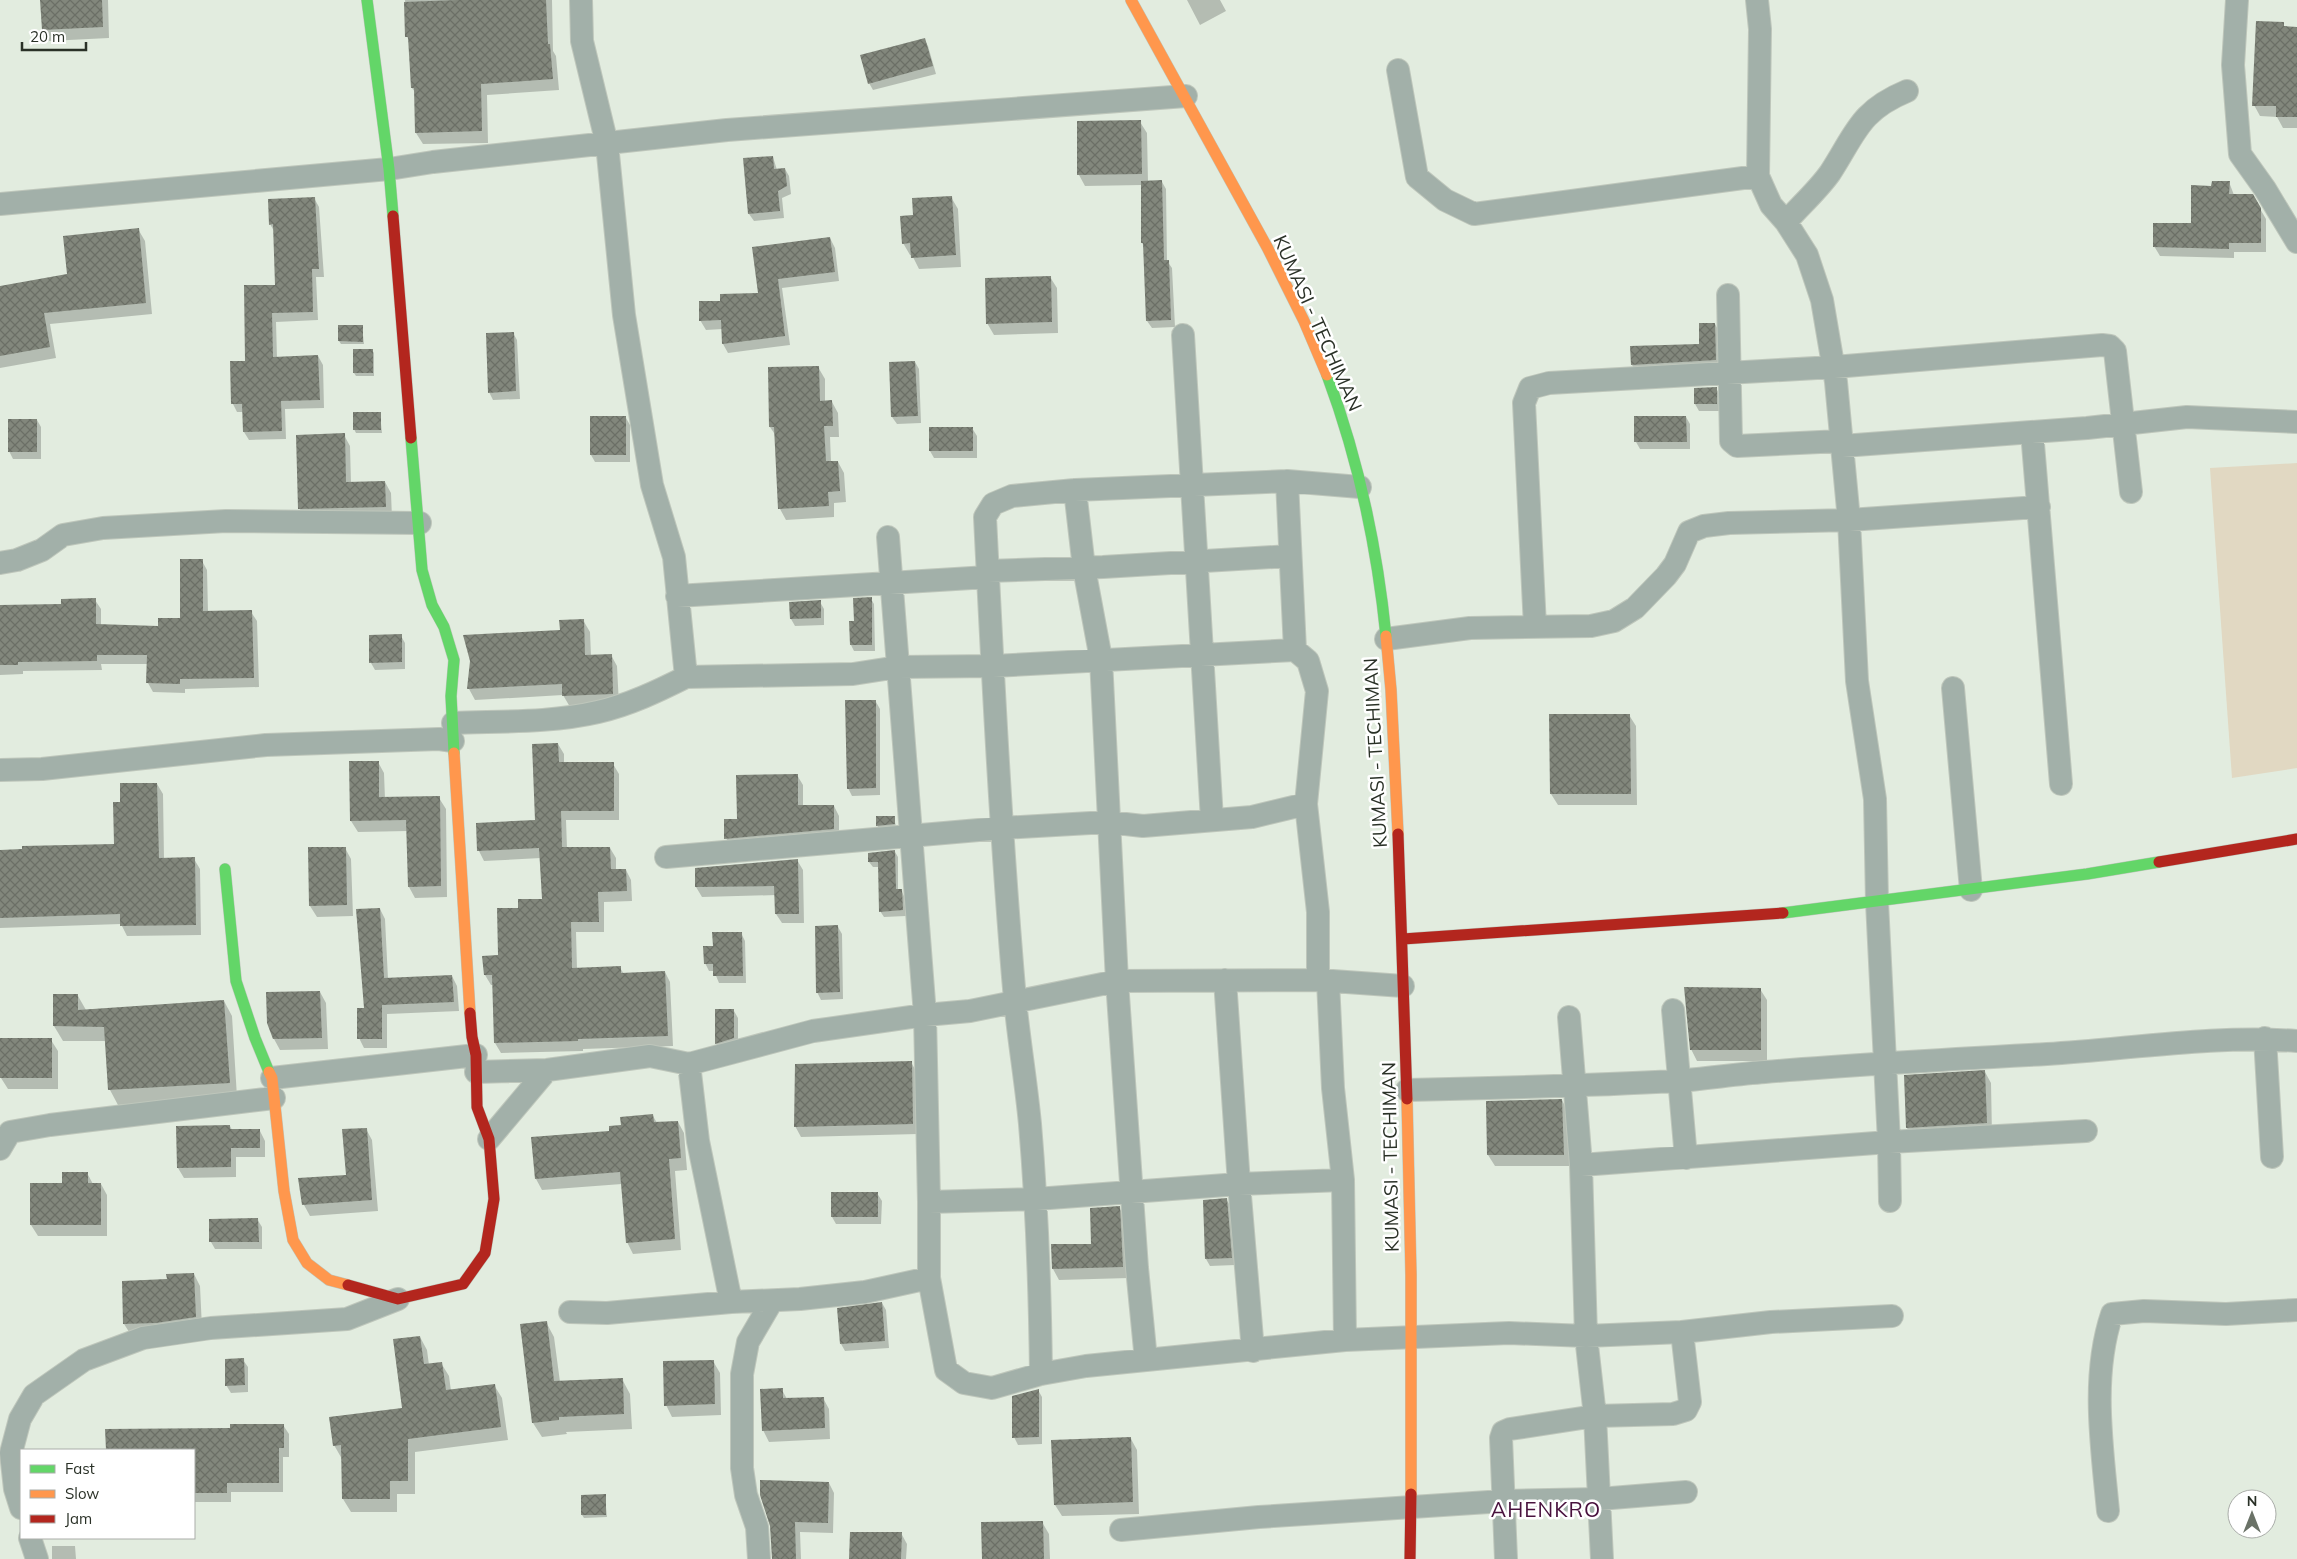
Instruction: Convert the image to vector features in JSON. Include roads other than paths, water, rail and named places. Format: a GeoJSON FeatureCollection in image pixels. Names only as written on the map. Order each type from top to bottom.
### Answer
{"type":"FeatureCollection","features":[{"type":"Feature","properties":{"kind":"main road"},"geometry":{"type":"LineString","coordinates":[[224,869],[236,981],[273,1088],[284,1191],[292,1240],[307,1263],[329,1280],[398,1300],[463,1284],[485,1253],[494,1199],[489,1139],[477,1107],[476,1064],[472,1037],[451,696],[454,660],[444,627],[432,605],[422,570],[420,523],[389,169],[367,0]]}},
{"type":"Feature","properties":{"kind":"main road","name":"KUMASI - TECHIMAN"},"geometry":{"type":"LineString","coordinates":[[1130,0],[1186,96],[1286,283],[1334,395],[1360,487],[1372,542],[1386,639],[1392,712],[1402,939],[1407,1090],[1411,1337],[1410,1559]]}},
{"type":"Feature","properties":{"kind":"main road"},"geometry":{"type":"LineString","coordinates":[[1402,939],[1800,912],[2087,874],[2297,839]]}},
{"type":"Feature","properties":{"kind":"street"},"geometry":{"type":"LineString","coordinates":[[581,0],[582,41],[607,144],[624,315],[652,485],[674,557],[686,677]]}},
{"type":"Feature","properties":{"kind":"street"},"geometry":{"type":"LineString","coordinates":[[1757,0],[1760,29],[1758,176],[1771,205],[1786,222],[1807,255],[1822,300],[1834,367],[1849,520],[1858,681],[1875,798],[1877,902],[1889,1142],[1890,1201]]}},
{"type":"Feature","properties":{"kind":"street"},"geometry":{"type":"LineString","coordinates":[[2237,0],[2233,65],[2240,154],[2265,189],[2297,242]]}},
{"type":"Feature","properties":{"kind":"street"},"geometry":{"type":"LineString","coordinates":[[1398,70],[1417,177],[1445,200],[1474,214],[1758,176]]}},
{"type":"Feature","properties":{"kind":"street"},"geometry":{"type":"LineString","coordinates":[[1786,222],[1829,174],[1848,141],[1870,112],[1891,97],[1907,91]]}},
{"type":"Feature","properties":{"kind":"street"},"geometry":{"type":"LineString","coordinates":[[0,204],[389,169],[433,162],[727,130],[1186,96]]}},
{"type":"Feature","properties":{"kind":"street"},"geometry":{"type":"LineString","coordinates":[[1728,295],[1732,441],[1737,446],[1841,444],[2032,432],[2187,417],[2297,422]]}},
{"type":"Feature","properties":{"kind":"street"},"geometry":{"type":"LineString","coordinates":[[1183,335],[1190,485],[1212,820]]}},
{"type":"Feature","properties":{"kind":"street"},"geometry":{"type":"LineString","coordinates":[[1535,627],[1524,403],[1530,388],[1550,383],[1834,367],[2110,346],[2115,352],[2131,492]]}},
{"type":"Feature","properties":{"kind":"street"},"geometry":{"type":"LineString","coordinates":[[2032,432],[2061,784]]}},
{"type":"Feature","properties":{"kind":"street"},"geometry":{"type":"LineString","coordinates":[[1041,1374],[1036,1199],[1015,1002],[1002,828],[985,517],[993,504],[1012,496],[1075,490],[1287,481],[1360,487]]}},
{"type":"Feature","properties":{"kind":"street"},"geometry":{"type":"LineString","coordinates":[[1287,481],[1295,650]]}},
{"type":"Feature","properties":{"kind":"street"},"geometry":{"type":"LineString","coordinates":[[1075,490],[1084,568],[1101,659],[1117,981],[1146,1360]]}},
{"type":"Feature","properties":{"kind":"street"},"geometry":{"type":"LineString","coordinates":[[1386,639],[1470,628],[1591,626],[1614,621],[1635,608],[1675,564],[1689,532],[1704,526],[1729,522],[1849,520],[2039,507]]}},
{"type":"Feature","properties":{"kind":"street"},"geometry":{"type":"LineString","coordinates":[[0,563],[17,560],[42,550],[63,535],[103,528],[226,521],[420,523]]}},
{"type":"Feature","properties":{"kind":"street"},"geometry":{"type":"LineString","coordinates":[[888,537],[925,1015],[930,1202],[929,1278],[946,1370],[964,1384],[992,1388],[1041,1374],[1146,1360],[1253,1351],[1284,1345],[1345,1340],[1509,1333],[1586,1336],[1682,1332],[1772,1322],[1892,1316]]}},
{"type":"Feature","properties":{"kind":"street"},"geometry":{"type":"LineString","coordinates":[[677,596],[891,584],[988,574],[1195,560],[1290,556]]}},
{"type":"Feature","properties":{"kind":"street"},"geometry":{"type":"LineString","coordinates":[[0,770],[42,769],[266,745],[439,739],[453,732],[597,712],[654,694],[686,677],[853,674],[898,667],[993,666],[1295,650],[1308,661],[1317,691],[1306,804],[1343,1180],[1345,1340]]}},
{"type":"Feature","properties":{"kind":"street"},"geometry":{"type":"LineString","coordinates":[[1953,688],[1971,890]]}},
{"type":"Feature","properties":{"kind":"street"},"geometry":{"type":"LineString","coordinates":[[666,857],[910,838],[1002,828],[1108,822],[1143,826],[1252,817],[1306,804]]}},
{"type":"Feature","properties":{"kind":"street"},"geometry":{"type":"LineString","coordinates":[[1226,980],[1239,1184],[1253,1351]]}},
{"type":"Feature","properties":{"kind":"street"},"geometry":{"type":"LineString","coordinates":[[0,1149],[10,1132],[273,1088],[476,1064],[548,1070],[650,1056],[689,1064],[813,1031],[925,1015],[970,1012],[1117,981],[1323,981],[1403,986]]}},
{"type":"Feature","properties":{"kind":"street"},"geometry":{"type":"LineString","coordinates":[[1673,1010],[1686,1158]]}},
{"type":"Feature","properties":{"kind":"street"},"geometry":{"type":"LineString","coordinates":[[1569,1017],[1581,1165],[1586,1336],[1595,1416],[1602,1559]]}},
{"type":"Feature","properties":{"kind":"street"},"geometry":{"type":"LineString","coordinates":[[2265,1038],[2272,1157]]}},
{"type":"Feature","properties":{"kind":"street"},"geometry":{"type":"LineString","coordinates":[[1407,1090],[1574,1086],[1679,1081],[1884,1062],[2078,1052],[2167,1042],[2265,1038],[2297,1041]]}},
{"type":"Feature","properties":{"kind":"street"},"geometry":{"type":"LineString","coordinates":[[689,1064],[698,1142],[731,1302]]}},
{"type":"Feature","properties":{"kind":"street"},"geometry":{"type":"LineString","coordinates":[[489,1139],[548,1070]]}},
{"type":"Feature","properties":{"kind":"street"},"geometry":{"type":"LineString","coordinates":[[1581,1165],[1889,1142],[2086,1131]]}},
{"type":"Feature","properties":{"kind":"street"},"geometry":{"type":"LineString","coordinates":[[930,1202],[1036,1199],[1239,1184],[1343,1180]]}},
{"type":"Feature","properties":{"kind":"street"},"geometry":{"type":"LineString","coordinates":[[570,1312],[607,1313],[731,1302],[772,1301],[865,1292],[929,1278]]}},
{"type":"Feature","properties":{"kind":"street"},"geometry":{"type":"LineString","coordinates":[[12,1499],[11,1452],[20,1419],[34,1395],[84,1360],[143,1338],[212,1328],[347,1319],[398,1300]]}},
{"type":"Feature","properties":{"kind":"street"},"geometry":{"type":"LineString","coordinates":[[759,1559],[757,1527],[746,1495],[742,1468],[742,1374],[748,1342],[772,1301]]}},
{"type":"Feature","properties":{"kind":"street"},"geometry":{"type":"LineString","coordinates":[[2108,1511],[2100,1399],[2105,1335],[2112,1314],[2144,1311],[2226,1314],[2297,1310]]}},
{"type":"Feature","properties":{"kind":"street"},"geometry":{"type":"LineString","coordinates":[[1506,1559],[1501,1438],[1503,1432],[1510,1429],[1595,1416],[1673,1414],[1686,1410],[1690,1402],[1682,1332]]}},
{"type":"Feature","properties":{"kind":"street"},"geometry":{"type":"LineString","coordinates":[[1121,1530],[1260,1517],[1504,1501],[1599,1499],[1686,1492]]}},
{"type":"Feature","properties":{"kind":"street"},"geometry":{"type":"LineString","coordinates":[[30,1539],[37,1559]]}},
{"type":"Feature","properties":{"kind":"district","name":"AHENKRO"},"geometry":{"type":"Point","coordinates":[1546,1509]}}]}
